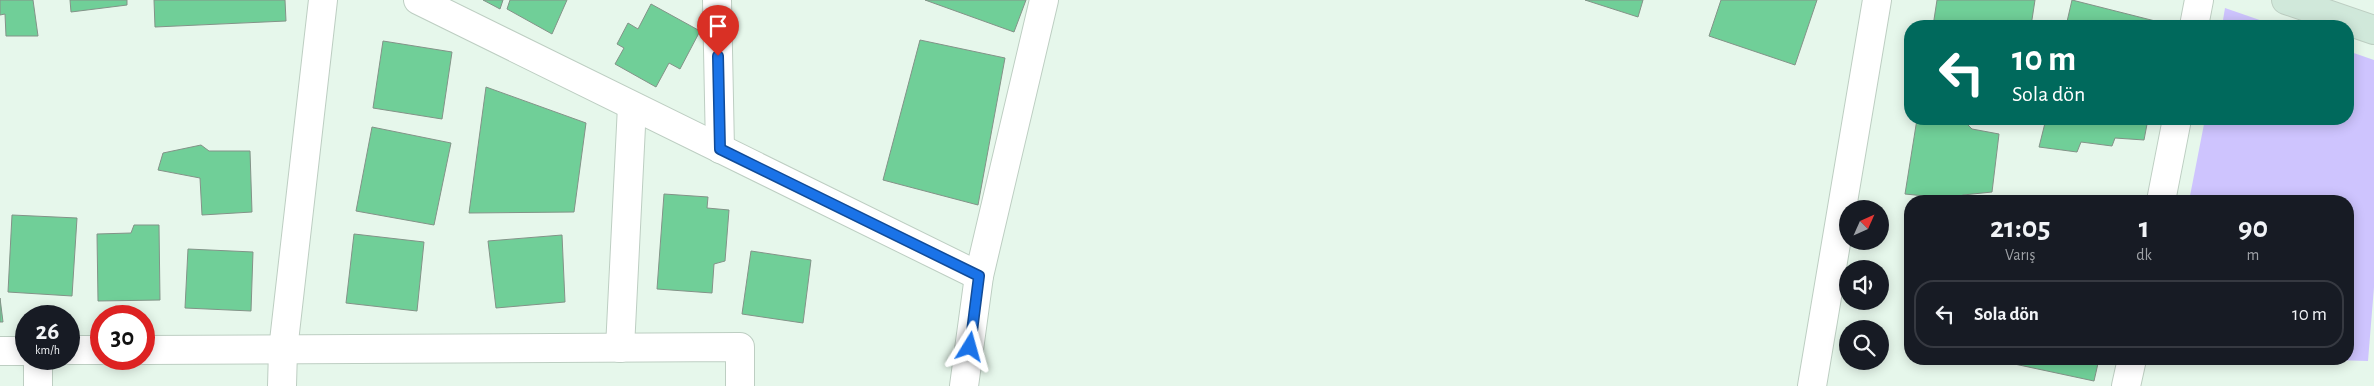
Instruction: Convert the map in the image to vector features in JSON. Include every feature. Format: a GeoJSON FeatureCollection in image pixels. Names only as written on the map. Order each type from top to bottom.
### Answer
{"type":"FeatureCollection","features":[{"type":"Feature","properties":{"kind":"main road"},"geometry":{"type":"LineString","coordinates":[[2286,0],[2345,20]]}},
{"type":"Feature","properties":{"kind":"main road"},"geometry":{"type":"LineString","coordinates":[[2354,23],[2374,30]]}},
{"type":"Feature","properties":{"kind":"street"},"geometry":{"type":"LineString","coordinates":[[282,386],[283,350],[323,0]]}},
{"type":"Feature","properties":{"kind":"street"},"geometry":{"type":"LineString","coordinates":[[418,0],[979,276]]}},
{"type":"Feature","properties":{"kind":"street"},"geometry":{"type":"LineString","coordinates":[[717,0],[720,149]]}},
{"type":"Feature","properties":{"kind":"street"},"geometry":{"type":"LineString","coordinates":[[971,385],[979,276],[1044,0]]}},
{"type":"Feature","properties":{"kind":"street"},"geometry":{"type":"LineString","coordinates":[[1812,386],[1877,0]]}},
{"type":"Feature","properties":{"kind":"street"},"geometry":{"type":"LineString","coordinates":[[2195,20],[2199,0]]}},
{"type":"Feature","properties":{"kind":"street"},"geometry":{"type":"LineString","coordinates":[[620,348],[632,106]]}},
{"type":"Feature","properties":{"kind":"street"},"geometry":{"type":"LineString","coordinates":[[2162,195],[2176,125]]}},
{"type":"Feature","properties":{"kind":"street"},"geometry":{"type":"LineString","coordinates":[[155,350],[740,347],[740,386]]}},
{"type":"Feature","properties":{"kind":"street"},"geometry":{"type":"LineString","coordinates":[[0,351],[15,351]]}},
{"type":"Feature","properties":{"kind":"street"},"geometry":{"type":"LineString","coordinates":[[2126,386],[2131,365]]}},
{"type":"Feature","properties":{"kind":"street"},"geometry":{"type":"LineString","coordinates":[[38,370],[38,386]]}},
{"type":"Feature","properties":{"kind":"shaded area"},"geometry":{"type":"Polygon","coordinates":[[[2225,8],[2260,20],[2223,20],[2225,8]]]}},
{"type":"Feature","properties":{"kind":"shaded area"},"geometry":{"type":"Polygon","coordinates":[[[2354,53],[2374,60],[2374,287],[2368,361],[2354,361],[2354,195],[2190,195],[2204,125],[2354,125],[2354,53]]]}},
{"type":"Feature","properties":{"kind":"building"},"geometry":{"type":"Polygon","coordinates":[[[0,0],[33,0],[38,36],[6,36],[5,14],[0,15],[0,0]]]}},
{"type":"Feature","properties":{"kind":"building"},"geometry":{"type":"Polygon","coordinates":[[[70,0],[127,0],[127,5],[71,12],[70,0]]]}},
{"type":"Feature","properties":{"kind":"building"},"geometry":{"type":"Polygon","coordinates":[[[154,0],[285,0],[286,21],[155,27],[154,0]]]}},
{"type":"Feature","properties":{"kind":"building"},"geometry":{"type":"Polygon","coordinates":[[[483,0],[503,0],[500,9],[483,0]]]}},
{"type":"Feature","properties":{"kind":"building"},"geometry":{"type":"Polygon","coordinates":[[[510,0],[567,0],[552,34],[507,9],[510,0]]]}},
{"type":"Feature","properties":{"kind":"building"},"geometry":{"type":"Polygon","coordinates":[[[925,0],[1026,0],[1014,32],[925,0]]]}},
{"type":"Feature","properties":{"kind":"building"},"geometry":{"type":"Polygon","coordinates":[[[1585,0],[1643,0],[1638,17],[1585,0]]]}},
{"type":"Feature","properties":{"kind":"building"},"geometry":{"type":"Polygon","coordinates":[[[1721,0],[1817,0],[1795,65],[1709,36],[1721,0]]]}},
{"type":"Feature","properties":{"kind":"building"},"geometry":{"type":"Polygon","coordinates":[[[1937,0],[2035,0],[2032,20],[1934,20],[1937,0]]]}},
{"type":"Feature","properties":{"kind":"building"},"geometry":{"type":"Polygon","coordinates":[[[2072,0],[2151,20],[2067,20],[2072,0]]]}},
{"type":"Feature","properties":{"kind":"building"},"geometry":{"type":"Polygon","coordinates":[[[651,4],[700,31],[680,69],[669,63],[656,87],[615,64],[624,48],[617,44],[628,23],[638,29],[651,4]]]}},
{"type":"Feature","properties":{"kind":"building"},"geometry":{"type":"Polygon","coordinates":[[[920,40],[1005,58],[978,205],[883,180],[920,40]]]}},
{"type":"Feature","properties":{"kind":"building"},"geometry":{"type":"Polygon","coordinates":[[[383,41],[452,52],[442,119],[373,108],[383,41]]]}},
{"type":"Feature","properties":{"kind":"building"},"geometry":{"type":"Polygon","coordinates":[[[486,87],[586,123],[574,212],[469,213],[486,87]]]}},
{"type":"Feature","properties":{"kind":"building"},"geometry":{"type":"Polygon","coordinates":[[[1916,125],[1968,125],[1972,129],[1999,134],[1992,192],[1963,195],[1905,194],[1916,125]]]}},
{"type":"Feature","properties":{"kind":"building"},"geometry":{"type":"Polygon","coordinates":[[[2044,125],[2147,125],[2144,140],[2115,138],[2112,146],[2081,142],[2077,152],[2039,147],[2044,125]]]}},
{"type":"Feature","properties":{"kind":"building"},"geometry":{"type":"Polygon","coordinates":[[[372,127],[451,143],[434,225],[356,211],[372,127]]]}},
{"type":"Feature","properties":{"kind":"building"},"geometry":{"type":"Polygon","coordinates":[[[201,145],[209,151],[250,151],[252,212],[202,215],[200,178],[158,170],[163,153],[201,145]]]}},
{"type":"Feature","properties":{"kind":"building"},"geometry":{"type":"Polygon","coordinates":[[[664,194],[708,197],[707,208],[729,210],[725,261],[714,264],[712,293],[657,289],[664,194]]]}},
{"type":"Feature","properties":{"kind":"building"},"geometry":{"type":"Polygon","coordinates":[[[12,215],[77,218],[72,296],[8,292],[12,215]]]}},
{"type":"Feature","properties":{"kind":"building"},"geometry":{"type":"Polygon","coordinates":[[[134,225],[159,225],[160,300],[98,301],[97,234],[131,233],[134,225]]]}},
{"type":"Feature","properties":{"kind":"building"},"geometry":{"type":"Polygon","coordinates":[[[354,234],[424,242],[417,311],[346,303],[354,234]]]}},
{"type":"Feature","properties":{"kind":"building"},"geometry":{"type":"Polygon","coordinates":[[[562,235],[565,302],[496,308],[488,241],[562,235]]]}},
{"type":"Feature","properties":{"kind":"building"},"geometry":{"type":"Polygon","coordinates":[[[188,249],[253,252],[251,311],[185,308],[188,249]]]}},
{"type":"Feature","properties":{"kind":"building"},"geometry":{"type":"Polygon","coordinates":[[[751,251],[811,260],[803,323],[742,314],[751,251]]]}},
{"type":"Feature","properties":{"kind":"building"},"geometry":{"type":"Polygon","coordinates":[[[0,298],[3,322],[0,322],[0,298]]]}},
{"type":"Feature","properties":{"kind":"building"},"geometry":{"type":"Polygon","coordinates":[[[2019,365],[2098,365],[2094,381],[2019,365]]]}},
{"type":"Feature","properties":{"kind":"route"},"geometry":{"type":"LineString","coordinates":[[718,56],[720,149],[979,276],[970,347]]}}]}
